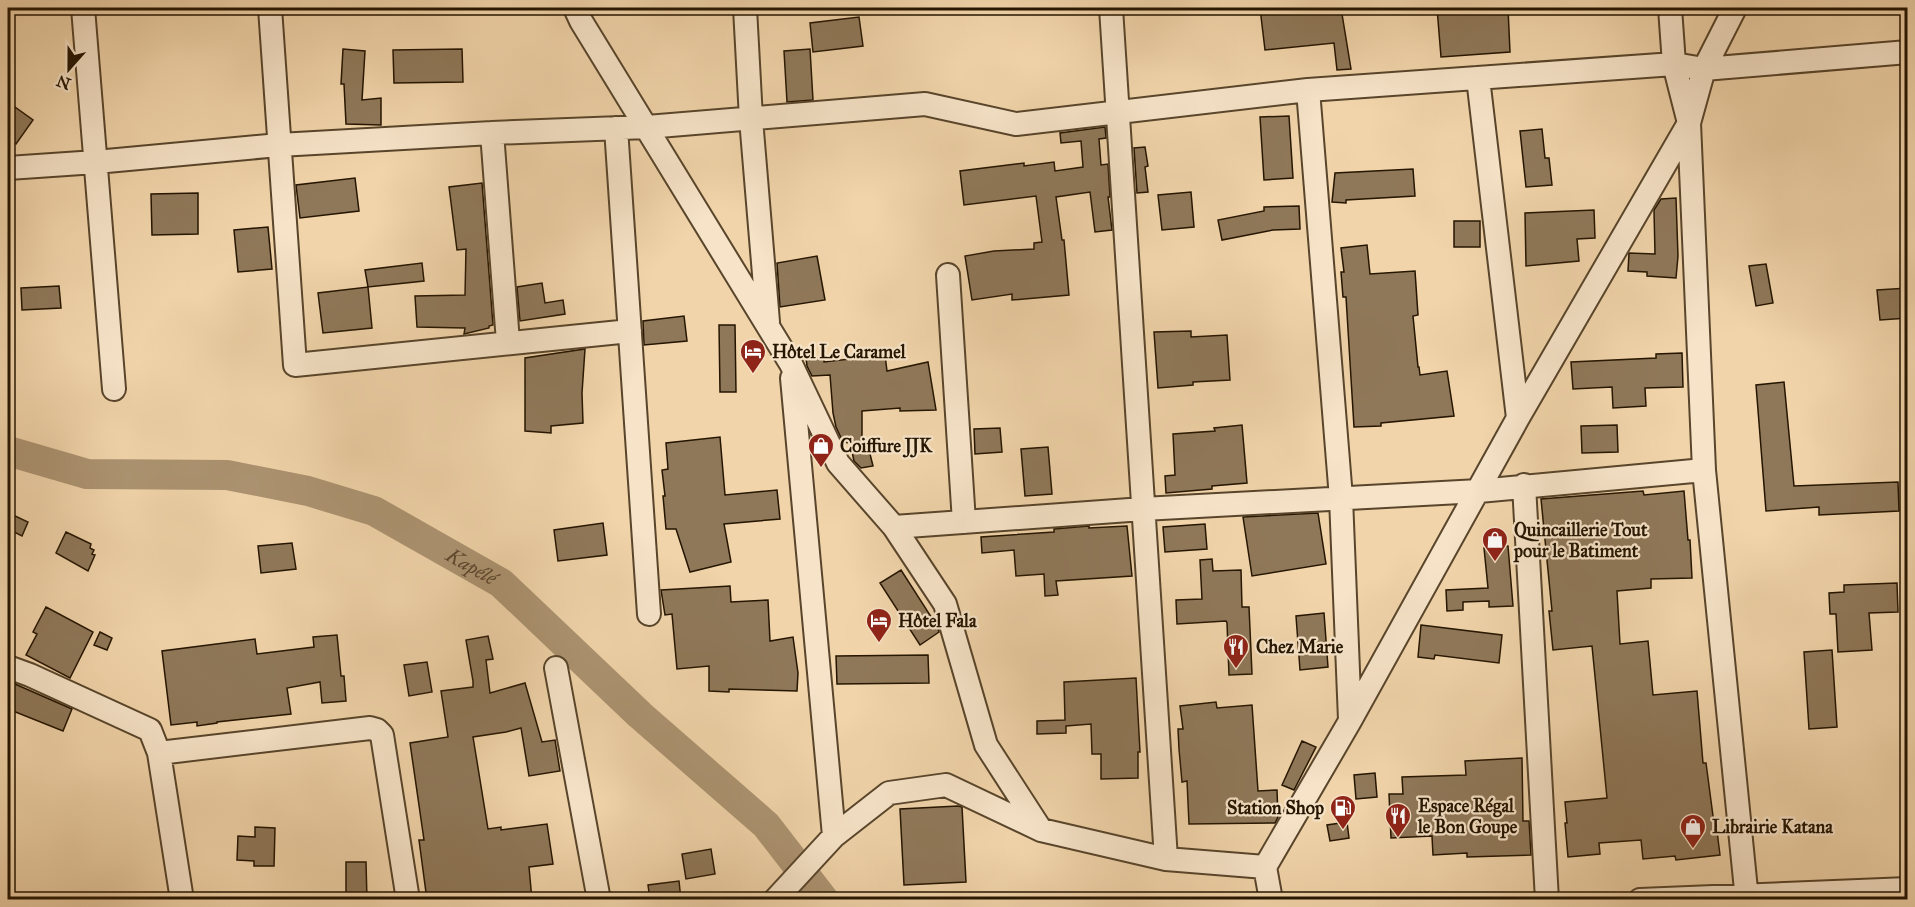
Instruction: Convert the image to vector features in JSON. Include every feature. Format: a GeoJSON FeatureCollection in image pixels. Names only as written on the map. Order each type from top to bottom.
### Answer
{"type":"FeatureCollection","features":[{"type":"Feature","properties":{"kind":"street"},"geometry":{"type":"LineString","coordinates":[[83,8],[114,389]]}},
{"type":"Feature","properties":{"kind":"street"},"geometry":{"type":"LineString","coordinates":[[270,8],[295,365],[630,331]]}},
{"type":"Feature","properties":{"kind":"street"},"geometry":{"type":"LineString","coordinates":[[575,8],[790,364],[838,463],[894,527],[945,604],[986,746],[1041,830]]}},
{"type":"Feature","properties":{"kind":"street"},"geometry":{"type":"LineString","coordinates":[[745,8],[751,119],[768,326]]}},
{"type":"Feature","properties":{"kind":"street"},"geometry":{"type":"LineString","coordinates":[[1111,8],[1166,859]]}},
{"type":"Feature","properties":{"kind":"street"},"geometry":{"type":"LineString","coordinates":[[1670,8],[1674,64],[1689,123],[1704,470],[1747,897]]}},
{"type":"Feature","properties":{"kind":"street"},"geometry":{"type":"LineString","coordinates":[[1271,900],[1265,867],[1350,722],[1518,418],[1689,123],[1704,69],[1735,8]]}},
{"type":"Feature","properties":{"kind":"street"},"geometry":{"type":"LineString","coordinates":[[8,168],[279,145],[647,127],[925,104],[1016,124],[1308,90],[1674,64],[1704,69],[1908,52]]}},
{"type":"Feature","properties":{"kind":"street"},"geometry":{"type":"LineString","coordinates":[[1478,78],[1518,418]]}},
{"type":"Feature","properties":{"kind":"street"},"geometry":{"type":"LineString","coordinates":[[1308,90],[1341,498],[1350,722]]}},
{"type":"Feature","properties":{"kind":"street"},"geometry":{"type":"LineString","coordinates":[[616,128],[649,614]]}},
{"type":"Feature","properties":{"kind":"street"},"geometry":{"type":"LineString","coordinates":[[492,133],[508,342]]}},
{"type":"Feature","properties":{"kind":"street"},"geometry":{"type":"LineString","coordinates":[[948,275],[964,522]]}},
{"type":"Feature","properties":{"kind":"street"},"geometry":{"type":"LineString","coordinates":[[790,364],[834,836]]}},
{"type":"Feature","properties":{"kind":"street"},"geometry":{"type":"LineString","coordinates":[[894,527],[1143,509],[1479,491],[1704,470]]}},
{"type":"Feature","properties":{"kind":"street"},"geometry":{"type":"LineString","coordinates":[[1524,485],[1547,900]]}},
{"type":"Feature","properties":{"kind":"street"},"geometry":{"type":"LineString","coordinates":[[8,667],[150,730],[159,753],[182,900]]}},
{"type":"Feature","properties":{"kind":"street"},"geometry":{"type":"LineString","coordinates":[[556,668],[599,900]]}},
{"type":"Feature","properties":{"kind":"street"},"geometry":{"type":"LineString","coordinates":[[159,753],[370,728],[377,730],[382,735],[408,900]]}},
{"type":"Feature","properties":{"kind":"street"},"geometry":{"type":"LineString","coordinates":[[775,900],[834,836],[889,793],[946,785],[1041,830],[1166,859],[1265,867]]}},
{"type":"Feature","properties":{"kind":"street"},"geometry":{"type":"LineString","coordinates":[[1640,900],[1908,888]]}},
{"type":"Feature","properties":{"kind":"building"},"geometry":{"type":"Polygon","coordinates":[[[1260,8],[1341,8],[1351,69],[1337,70],[1334,43],[1265,50],[1260,8]]]}},
{"type":"Feature","properties":{"kind":"building"},"geometry":{"type":"Polygon","coordinates":[[[1437,8],[1508,8],[1510,52],[1441,57],[1437,8]]]}},
{"type":"Feature","properties":{"kind":"building"},"geometry":{"type":"Polygon","coordinates":[[[859,17],[863,46],[813,52],[810,23],[859,17]]]}},
{"type":"Feature","properties":{"kind":"building"},"geometry":{"type":"Polygon","coordinates":[[[343,49],[365,51],[362,100],[381,98],[381,125],[346,124],[344,84],[341,84],[343,49]]]}},
{"type":"Feature","properties":{"kind":"building"},"geometry":{"type":"Polygon","coordinates":[[[462,49],[463,82],[394,83],[393,50],[462,49]]]}},
{"type":"Feature","properties":{"kind":"building"},"geometry":{"type":"Polygon","coordinates":[[[810,49],[813,100],[787,102],[784,51],[810,49]]]}},
{"type":"Feature","properties":{"kind":"building"},"geometry":{"type":"Polygon","coordinates":[[[8,102],[33,120],[16,144],[8,138],[8,102]]]}},
{"type":"Feature","properties":{"kind":"building"},"geometry":{"type":"Polygon","coordinates":[[[1289,116],[1293,178],[1264,180],[1260,117],[1289,116]]]}},
{"type":"Feature","properties":{"kind":"building"},"geometry":{"type":"Polygon","coordinates":[[[1105,127],[1106,138],[1099,139],[1101,165],[1108,164],[1110,197],[1108,197],[1112,230],[1095,232],[1090,192],[1056,197],[1062,240],[1064,240],[1069,295],[1012,300],[1012,294],[972,300],[965,256],[994,251],[1034,249],[1034,243],[1042,242],[1036,196],[964,205],[960,171],[1024,163],[1024,166],[1054,162],[1055,171],[1083,167],[1081,141],[1061,143],[1060,133],[1105,127]]]}},
{"type":"Feature","properties":{"kind":"building"},"geometry":{"type":"Polygon","coordinates":[[[1542,129],[1545,158],[1549,158],[1552,185],[1526,187],[1520,131],[1542,129]]]}},
{"type":"Feature","properties":{"kind":"building"},"geometry":{"type":"Polygon","coordinates":[[[1145,147],[1148,192],[1137,193],[1134,148],[1145,147]]]}},
{"type":"Feature","properties":{"kind":"building"},"geometry":{"type":"Polygon","coordinates":[[[1413,169],[1415,196],[1346,200],[1346,203],[1332,202],[1335,173],[1413,169]]]}},
{"type":"Feature","properties":{"kind":"building"},"geometry":{"type":"Polygon","coordinates":[[[355,178],[359,211],[300,218],[296,185],[355,178]]]}},
{"type":"Feature","properties":{"kind":"building"},"geometry":{"type":"Polygon","coordinates":[[[482,183],[493,325],[464,334],[465,328],[417,327],[415,296],[465,295],[466,249],[457,250],[449,187],[482,183]]]}},
{"type":"Feature","properties":{"kind":"building"},"geometry":{"type":"Polygon","coordinates":[[[1191,192],[1194,227],[1162,230],[1158,195],[1191,192]]]}},
{"type":"Feature","properties":{"kind":"building"},"geometry":{"type":"Polygon","coordinates":[[[198,193],[198,234],[152,235],[151,194],[198,193]]]}},
{"type":"Feature","properties":{"kind":"building"},"geometry":{"type":"Polygon","coordinates":[[[1676,198],[1678,256],[1676,278],[1647,276],[1647,272],[1628,271],[1629,253],[1655,254],[1654,210],[1661,199],[1676,198]]]}},
{"type":"Feature","properties":{"kind":"building"},"geometry":{"type":"Polygon","coordinates":[[[1299,206],[1300,229],[1273,230],[1222,240],[1218,220],[1264,211],[1264,207],[1299,206]]]}},
{"type":"Feature","properties":{"kind":"building"},"geometry":{"type":"Polygon","coordinates":[[[1594,210],[1595,238],[1577,239],[1579,261],[1526,266],[1525,213],[1594,210]]]}},
{"type":"Feature","properties":{"kind":"building"},"geometry":{"type":"Polygon","coordinates":[[[1454,221],[1480,221],[1480,247],[1454,247],[1454,221]]]}},
{"type":"Feature","properties":{"kind":"building"},"geometry":{"type":"Polygon","coordinates":[[[268,227],[272,269],[238,272],[234,230],[268,227]]]}},
{"type":"Feature","properties":{"kind":"building"},"geometry":{"type":"Polygon","coordinates":[[[1367,245],[1370,274],[1415,271],[1418,315],[1413,316],[1420,375],[1447,371],[1454,416],[1381,423],[1381,426],[1354,427],[1341,248],[1367,245]]]}},
{"type":"Feature","properties":{"kind":"building"},"geometry":{"type":"Polygon","coordinates":[[[817,256],[825,300],[780,307],[777,263],[817,256]]]}},
{"type":"Feature","properties":{"kind":"building"},"geometry":{"type":"Polygon","coordinates":[[[422,263],[424,281],[368,287],[365,270],[422,263]]]}},
{"type":"Feature","properties":{"kind":"building"},"geometry":{"type":"Polygon","coordinates":[[[1766,264],[1773,303],[1756,306],[1749,266],[1766,264]]]}},
{"type":"Feature","properties":{"kind":"building"},"geometry":{"type":"Polygon","coordinates":[[[542,283],[545,303],[563,300],[565,314],[520,321],[517,287],[542,283]]]}},
{"type":"Feature","properties":{"kind":"building"},"geometry":{"type":"Polygon","coordinates":[[[59,286],[61,308],[22,310],[21,288],[59,286]]]}},
{"type":"Feature","properties":{"kind":"building"},"geometry":{"type":"Polygon","coordinates":[[[368,287],[372,328],[323,333],[318,293],[368,287]]]}},
{"type":"Feature","properties":{"kind":"building"},"geometry":{"type":"Polygon","coordinates":[[[1908,288],[1908,318],[1880,320],[1877,290],[1908,288]]]}},
{"type":"Feature","properties":{"kind":"building"},"geometry":{"type":"Polygon","coordinates":[[[684,316],[687,341],[644,345],[643,321],[684,316]]]}},
{"type":"Feature","properties":{"kind":"building"},"geometry":{"type":"Polygon","coordinates":[[[719,325],[735,325],[736,392],[720,392],[719,325]]]}},
{"type":"Feature","properties":{"kind":"building"},"geometry":{"type":"Polygon","coordinates":[[[1191,331],[1191,337],[1227,335],[1230,380],[1193,382],[1193,385],[1158,388],[1154,332],[1191,331]]]}},
{"type":"Feature","properties":{"kind":"building"},"geometry":{"type":"Polygon","coordinates":[[[585,349],[582,393],[583,423],[551,426],[551,433],[525,431],[525,358],[585,349]]]}},
{"type":"Feature","properties":{"kind":"building"},"geometry":{"type":"Polygon","coordinates":[[[1682,353],[1683,387],[1645,388],[1646,406],[1613,408],[1612,387],[1573,389],[1571,362],[1656,358],[1656,354],[1682,353]]]}},
{"type":"Feature","properties":{"kind":"building"},"geometry":{"type":"Polygon","coordinates":[[[885,355],[887,371],[928,362],[936,410],[900,411],[900,408],[862,411],[862,447],[868,446],[873,466],[861,468],[854,461],[850,443],[843,442],[836,427],[830,375],[812,376],[806,358],[824,357],[824,362],[885,355]]]}},
{"type":"Feature","properties":{"kind":"building"},"geometry":{"type":"Polygon","coordinates":[[[1784,382],[1794,486],[1898,482],[1899,511],[1819,515],[1819,507],[1766,511],[1756,385],[1784,382]]]}},
{"type":"Feature","properties":{"kind":"building"},"geometry":{"type":"Polygon","coordinates":[[[1242,425],[1247,483],[1166,493],[1165,476],[1175,475],[1173,434],[1215,431],[1214,428],[1242,425]]]}},
{"type":"Feature","properties":{"kind":"building"},"geometry":{"type":"Polygon","coordinates":[[[1617,425],[1618,452],[1582,453],[1581,426],[1617,425]]]}},
{"type":"Feature","properties":{"kind":"building"},"geometry":{"type":"Polygon","coordinates":[[[1000,428],[1002,452],[975,454],[974,429],[1000,428]]]}},
{"type":"Feature","properties":{"kind":"building"},"geometry":{"type":"Polygon","coordinates":[[[720,437],[725,495],[777,490],[780,519],[724,524],[731,562],[690,572],[676,529],[666,529],[662,470],[668,469],[666,443],[720,437]]]}},
{"type":"Feature","properties":{"kind":"building"},"geometry":{"type":"Polygon","coordinates":[[[1048,447],[1052,494],[1025,496],[1021,449],[1048,447]]]}},
{"type":"Feature","properties":{"kind":"building"},"geometry":{"type":"Polygon","coordinates":[[[1643,491],[1644,495],[1684,491],[1692,578],[1651,579],[1651,588],[1617,591],[1620,644],[1648,641],[1653,695],[1697,691],[1703,763],[1706,763],[1720,855],[1676,860],[1675,856],[1643,859],[1641,840],[1599,843],[1600,854],[1568,857],[1565,802],[1607,798],[1592,646],[1553,650],[1549,611],[1552,611],[1541,499],[1643,491]]]}},
{"type":"Feature","properties":{"kind":"building"},"geometry":{"type":"Polygon","coordinates":[[[1318,513],[1326,564],[1252,576],[1243,517],[1318,513]]]}},
{"type":"Feature","properties":{"kind":"building"},"geometry":{"type":"Polygon","coordinates":[[[13,515],[28,522],[22,536],[8,529],[13,515]]]}},
{"type":"Feature","properties":{"kind":"building"},"geometry":{"type":"Polygon","coordinates":[[[603,523],[607,555],[558,561],[554,530],[603,523]]]}},
{"type":"Feature","properties":{"kind":"building"},"geometry":{"type":"Polygon","coordinates":[[[1205,524],[1207,549],[1165,552],[1163,527],[1205,524]]]}},
{"type":"Feature","properties":{"kind":"building"},"geometry":{"type":"Polygon","coordinates":[[[1089,526],[1089,528],[1127,526],[1132,576],[1056,581],[1058,595],[1045,596],[1044,574],[1016,576],[1014,550],[982,553],[981,537],[1054,532],[1054,529],[1089,526]]]}},
{"type":"Feature","properties":{"kind":"building"},"geometry":{"type":"Polygon","coordinates":[[[66,532],[91,544],[90,548],[94,550],[92,554],[95,555],[88,571],[56,553],[66,532]]]}},
{"type":"Feature","properties":{"kind":"building"},"geometry":{"type":"Polygon","coordinates":[[[292,543],[296,569],[261,573],[258,546],[292,543]]]}},
{"type":"Feature","properties":{"kind":"building"},"geometry":{"type":"Polygon","coordinates":[[[1508,546],[1513,606],[1489,607],[1489,601],[1463,602],[1463,610],[1447,611],[1446,590],[1488,588],[1484,548],[1508,546]]]}},
{"type":"Feature","properties":{"kind":"building"},"geometry":{"type":"Polygon","coordinates":[[[1212,559],[1213,571],[1241,570],[1242,607],[1249,607],[1252,674],[1229,675],[1226,621],[1177,624],[1176,600],[1202,599],[1200,560],[1212,559]]]}},
{"type":"Feature","properties":{"kind":"building"},"geometry":{"type":"Polygon","coordinates":[[[901,570],[939,632],[920,645],[880,583],[901,570]]]}},
{"type":"Feature","properties":{"kind":"building"},"geometry":{"type":"Polygon","coordinates":[[[1897,583],[1898,612],[1869,613],[1872,650],[1838,652],[1836,614],[1830,614],[1829,593],[1844,592],[1844,585],[1897,583]]]}},
{"type":"Feature","properties":{"kind":"building"},"geometry":{"type":"Polygon","coordinates":[[[730,586],[731,602],[768,600],[770,641],[793,637],[798,673],[797,691],[729,689],[729,692],[709,691],[709,666],[677,669],[672,614],[665,615],[661,590],[730,586]]]}},
{"type":"Feature","properties":{"kind":"building"},"geometry":{"type":"Polygon","coordinates":[[[46,607],[93,632],[70,678],[26,655],[37,634],[33,632],[46,607]]]}},
{"type":"Feature","properties":{"kind":"building"},"geometry":{"type":"Polygon","coordinates":[[[1324,613],[1328,667],[1300,670],[1296,616],[1324,613]]]}},
{"type":"Feature","properties":{"kind":"building"},"geometry":{"type":"Polygon","coordinates":[[[1421,625],[1502,635],[1499,663],[1435,655],[1434,659],[1418,657],[1421,625]]]}},
{"type":"Feature","properties":{"kind":"building"},"geometry":{"type":"Polygon","coordinates":[[[100,632],[112,638],[107,650],[94,645],[100,632]]]}},
{"type":"Feature","properties":{"kind":"building"},"geometry":{"type":"Polygon","coordinates":[[[337,635],[346,701],[322,703],[320,682],[287,688],[291,714],[197,726],[197,722],[171,725],[162,651],[255,639],[257,654],[314,647],[313,637],[337,635]]]}},
{"type":"Feature","properties":{"kind":"building"},"geometry":{"type":"Polygon","coordinates":[[[488,636],[493,659],[486,660],[490,693],[525,683],[542,742],[555,740],[560,771],[529,776],[521,728],[473,737],[488,829],[501,827],[501,830],[547,824],[553,864],[529,867],[532,900],[427,900],[419,840],[424,840],[410,743],[448,737],[441,691],[473,687],[466,640],[488,636]]]}},
{"type":"Feature","properties":{"kind":"building"},"geometry":{"type":"Polygon","coordinates":[[[1832,650],[1837,727],[1809,729],[1804,652],[1832,650]]]}},
{"type":"Feature","properties":{"kind":"building"},"geometry":{"type":"Polygon","coordinates":[[[928,655],[929,683],[837,684],[836,656],[928,655]]]}},
{"type":"Feature","properties":{"kind":"building"},"geometry":{"type":"Polygon","coordinates":[[[427,662],[432,692],[409,696],[404,665],[427,662]]]}},
{"type":"Feature","properties":{"kind":"building"},"geometry":{"type":"Polygon","coordinates":[[[1136,678],[1140,752],[1138,752],[1138,778],[1101,779],[1101,754],[1092,754],[1091,724],[1066,726],[1066,733],[1037,734],[1037,721],[1065,720],[1064,682],[1136,678]]]}},
{"type":"Feature","properties":{"kind":"building"},"geometry":{"type":"Polygon","coordinates":[[[8,681],[72,709],[63,731],[8,709],[8,681]]]}},
{"type":"Feature","properties":{"kind":"building"},"geometry":{"type":"Polygon","coordinates":[[[1216,702],[1217,708],[1252,705],[1258,791],[1277,790],[1278,817],[1275,823],[1189,824],[1187,781],[1182,782],[1179,749],[1178,729],[1183,729],[1180,706],[1216,702]]]}},
{"type":"Feature","properties":{"kind":"building"},"geometry":{"type":"Polygon","coordinates":[[[1302,741],[1316,747],[1294,790],[1282,785],[1302,741]]]}},
{"type":"Feature","properties":{"kind":"building"},"geometry":{"type":"Polygon","coordinates":[[[1522,758],[1523,821],[1529,821],[1531,855],[1467,857],[1467,853],[1433,855],[1432,836],[1391,838],[1389,794],[1403,794],[1402,777],[1466,775],[1465,761],[1522,758]]]}},
{"type":"Feature","properties":{"kind":"building"},"geometry":{"type":"Polygon","coordinates":[[[1375,773],[1377,797],[1356,799],[1354,775],[1375,773]]]}},
{"type":"Feature","properties":{"kind":"building"},"geometry":{"type":"Polygon","coordinates":[[[962,807],[966,882],[904,885],[900,809],[962,807]]]}},
{"type":"Feature","properties":{"kind":"building"},"geometry":{"type":"Polygon","coordinates":[[[1347,822],[1349,838],[1330,841],[1327,825],[1347,822]]]}},
{"type":"Feature","properties":{"kind":"building"},"geometry":{"type":"Polygon","coordinates":[[[255,827],[275,828],[274,866],[254,866],[254,861],[237,860],[238,836],[255,837],[255,827]]]}},
{"type":"Feature","properties":{"kind":"building"},"geometry":{"type":"Polygon","coordinates":[[[711,849],[715,874],[686,879],[682,854],[711,849]]]}},
{"type":"Feature","properties":{"kind":"building"},"geometry":{"type":"Polygon","coordinates":[[[346,862],[366,862],[367,900],[346,900],[346,862]]]}},
{"type":"Feature","properties":{"kind":"building"},"geometry":{"type":"Polygon","coordinates":[[[679,881],[681,900],[650,900],[648,885],[679,881]]]}},
{"type":"Feature","properties":{"kind":"waterway","name":"Kapélé"},"geometry":{"type":"LineString","coordinates":[[8,451],[87,474],[227,475],[308,491],[374,511],[501,583],[640,715],[766,825],[824,900]]}},
{"type":"Feature","properties":{"kind":"place","name":"Hôtel Le Caramel"},"geometry":{"type":"Point","coordinates":[753,375]}},
{"type":"Feature","properties":{"kind":"place","name":"Coiffure JJK"},"geometry":{"type":"Point","coordinates":[821,469]}},
{"type":"Feature","properties":{"kind":"place","name":"Quincaillerie Tout pour le Batiment"},"geometry":{"type":"Point","coordinates":[1495,563]}},
{"type":"Feature","properties":{"kind":"place","name":"Hôtel Fala"},"geometry":{"type":"Point","coordinates":[879,644]}},
{"type":"Feature","properties":{"kind":"place","name":"Chez Marie"},"geometry":{"type":"Point","coordinates":[1236,670]}},
{"type":"Feature","properties":{"kind":"place","name":"Station Shop"},"geometry":{"type":"Point","coordinates":[1343,831]}},
{"type":"Feature","properties":{"kind":"place","name":"Espace Régal le Bon Goupe"},"geometry":{"type":"Point","coordinates":[1398,839]}},
{"type":"Feature","properties":{"kind":"place","name":"Librairie Katana"},"geometry":{"type":"Point","coordinates":[1693,850]}}]}
